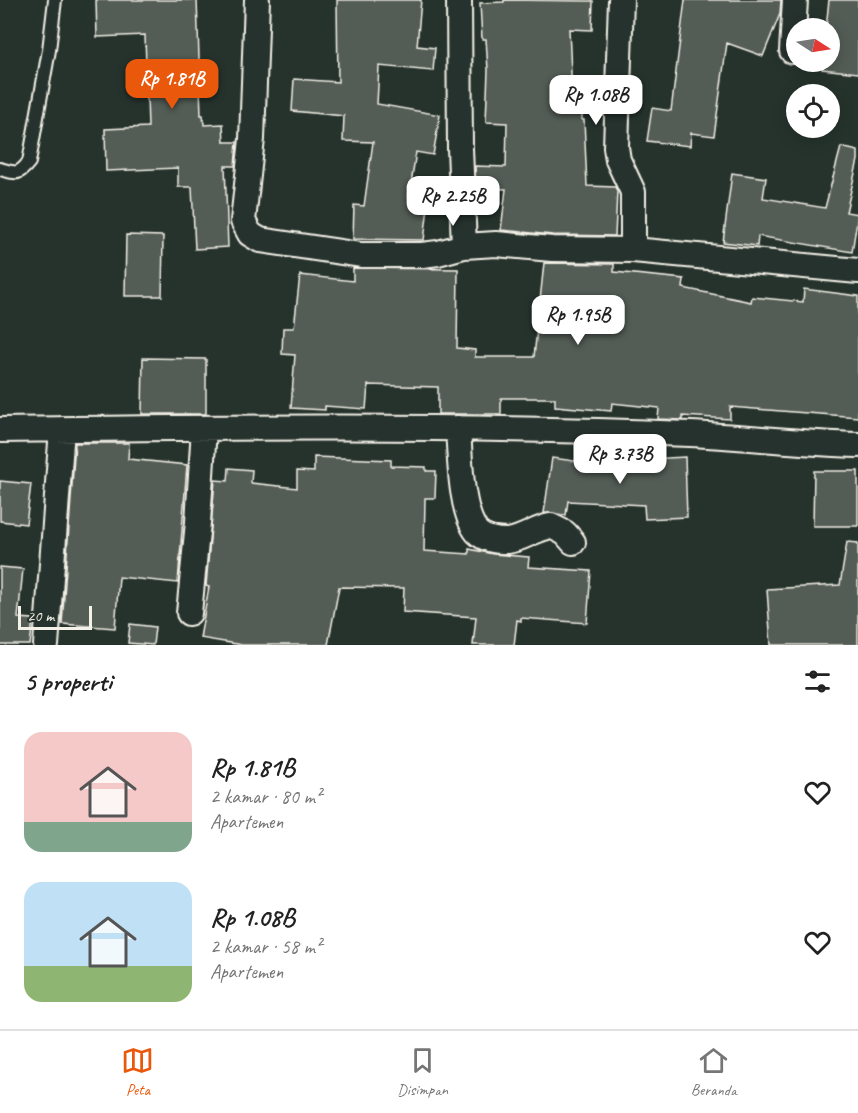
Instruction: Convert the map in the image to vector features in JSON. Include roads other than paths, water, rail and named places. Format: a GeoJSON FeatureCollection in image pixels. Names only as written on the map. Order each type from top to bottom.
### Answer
{"type":"FeatureCollection","features":[{"type":"Feature","properties":{"kind":"street"},"geometry":{"type":"LineString","coordinates":[[257,0],[252,139],[243,221],[250,234],[260,240],[361,255],[422,255],[464,246],[496,244],[552,249],[633,250],[858,271]]}},
{"type":"Feature","properties":{"kind":"street"},"geometry":{"type":"LineString","coordinates":[[459,0],[460,148],[464,246]]}},
{"type":"Feature","properties":{"kind":"street"},"geometry":{"type":"LineString","coordinates":[[621,0],[616,147],[618,160],[633,192],[633,250]]}},
{"type":"Feature","properties":{"kind":"street"},"geometry":{"type":"LineString","coordinates":[[794,18],[795,0]]}},
{"type":"Feature","properties":{"kind":"street"},"geometry":{"type":"LineString","coordinates":[[189,613],[204,428]]}},
{"type":"Feature","properties":{"kind":"street"},"geometry":{"type":"LineString","coordinates":[[458,428],[464,495],[471,521],[477,531],[490,540],[510,541],[551,526],[565,533],[573,542]]}},
{"type":"Feature","properties":{"kind":"street"},"geometry":{"type":"LineString","coordinates":[[0,430],[458,428],[692,434],[858,445]]}},
{"type":"Feature","properties":{"kind":"street"},"geometry":{"type":"LineString","coordinates":[[46,645],[62,429]]}},
{"type":"Feature","properties":{"kind":"lane"},"geometry":{"type":"LineString","coordinates":[[0,169],[18,173],[22,172],[29,162],[49,51],[55,0]]}}]}
